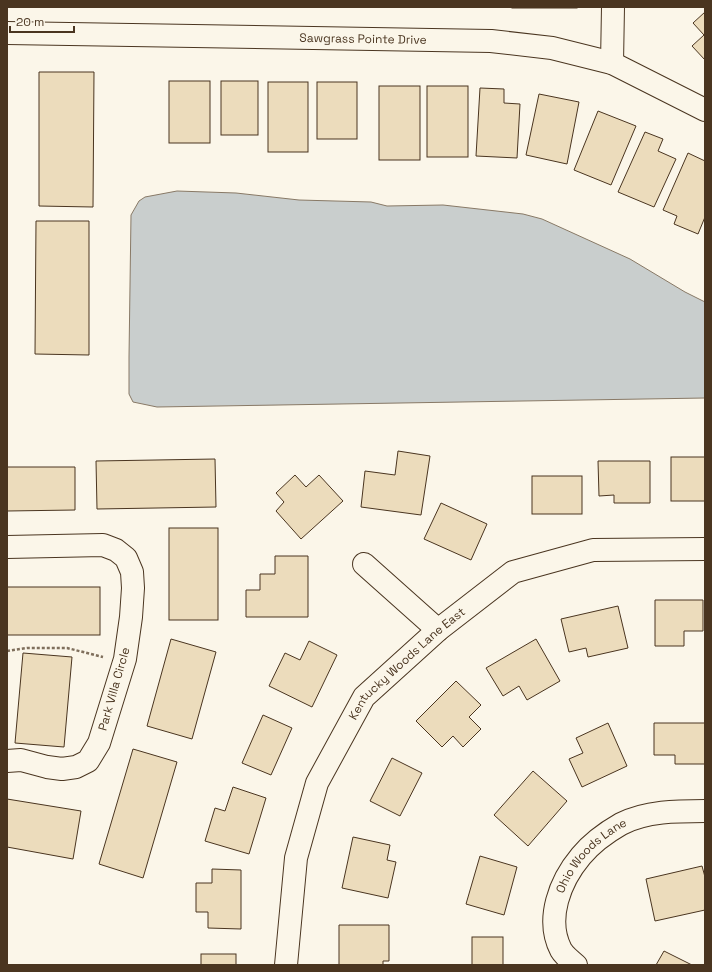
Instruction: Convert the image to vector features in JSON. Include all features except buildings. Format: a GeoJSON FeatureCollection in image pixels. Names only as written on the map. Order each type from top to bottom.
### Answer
{"type":"FeatureCollection","features":[{"type":"Feature","properties":{"kind":"street"},"geometry":{"type":"LineString","coordinates":[[612,63],[613,7]]}},
{"type":"Feature","properties":{"kind":"street","name":"Sawgrass Pointe Drive"},"geometry":{"type":"LineString","coordinates":[[7,33],[490,41],[552,48],[612,63],[705,110]]}},
{"type":"Feature","properties":{"kind":"street","name":"Park Villa Circle"},"geometry":{"type":"LineString","coordinates":[[7,547],[103,545],[116,550],[126,558],[132,572],[133,588],[131,617],[124,661],[99,743],[88,761],[76,767],[62,769],[46,767],[21,760],[7,761]]}},
{"type":"Feature","properties":{"kind":"street","name":"Kentucky Woods Lane East"},"geometry":{"type":"LineString","coordinates":[[286,965],[296,858],[317,783],[364,697],[438,630],[513,572],[593,550],[705,549]]}},
{"type":"Feature","properties":{"kind":"street"},"geometry":{"type":"LineString","coordinates":[[364,564],[438,630]]}},
{"type":"Feature","properties":{"kind":"street","name":"Ohio Woods Lane"},"geometry":{"type":"LineString","coordinates":[[576,965],[561,951],[554,927],[556,902],[564,882],[581,856],[599,840],[622,824],[645,816],[676,812],[705,811]]}},
{"type":"Feature","properties":{"kind":"path"},"geometry":{"type":"LineString","coordinates":[[7,652],[27,648],[67,648],[124,661]]}},
{"type":"Feature","properties":{"kind":"shaded area"},"geometry":{"type":"Polygon","coordinates":[[[177,191],[236,193],[299,200],[371,202],[387,206],[443,205],[523,214],[542,219],[630,259],[685,292],[705,302],[705,398],[157,407],[133,402],[129,394],[131,215],[139,201],[145,197],[177,191]]]}}]}
